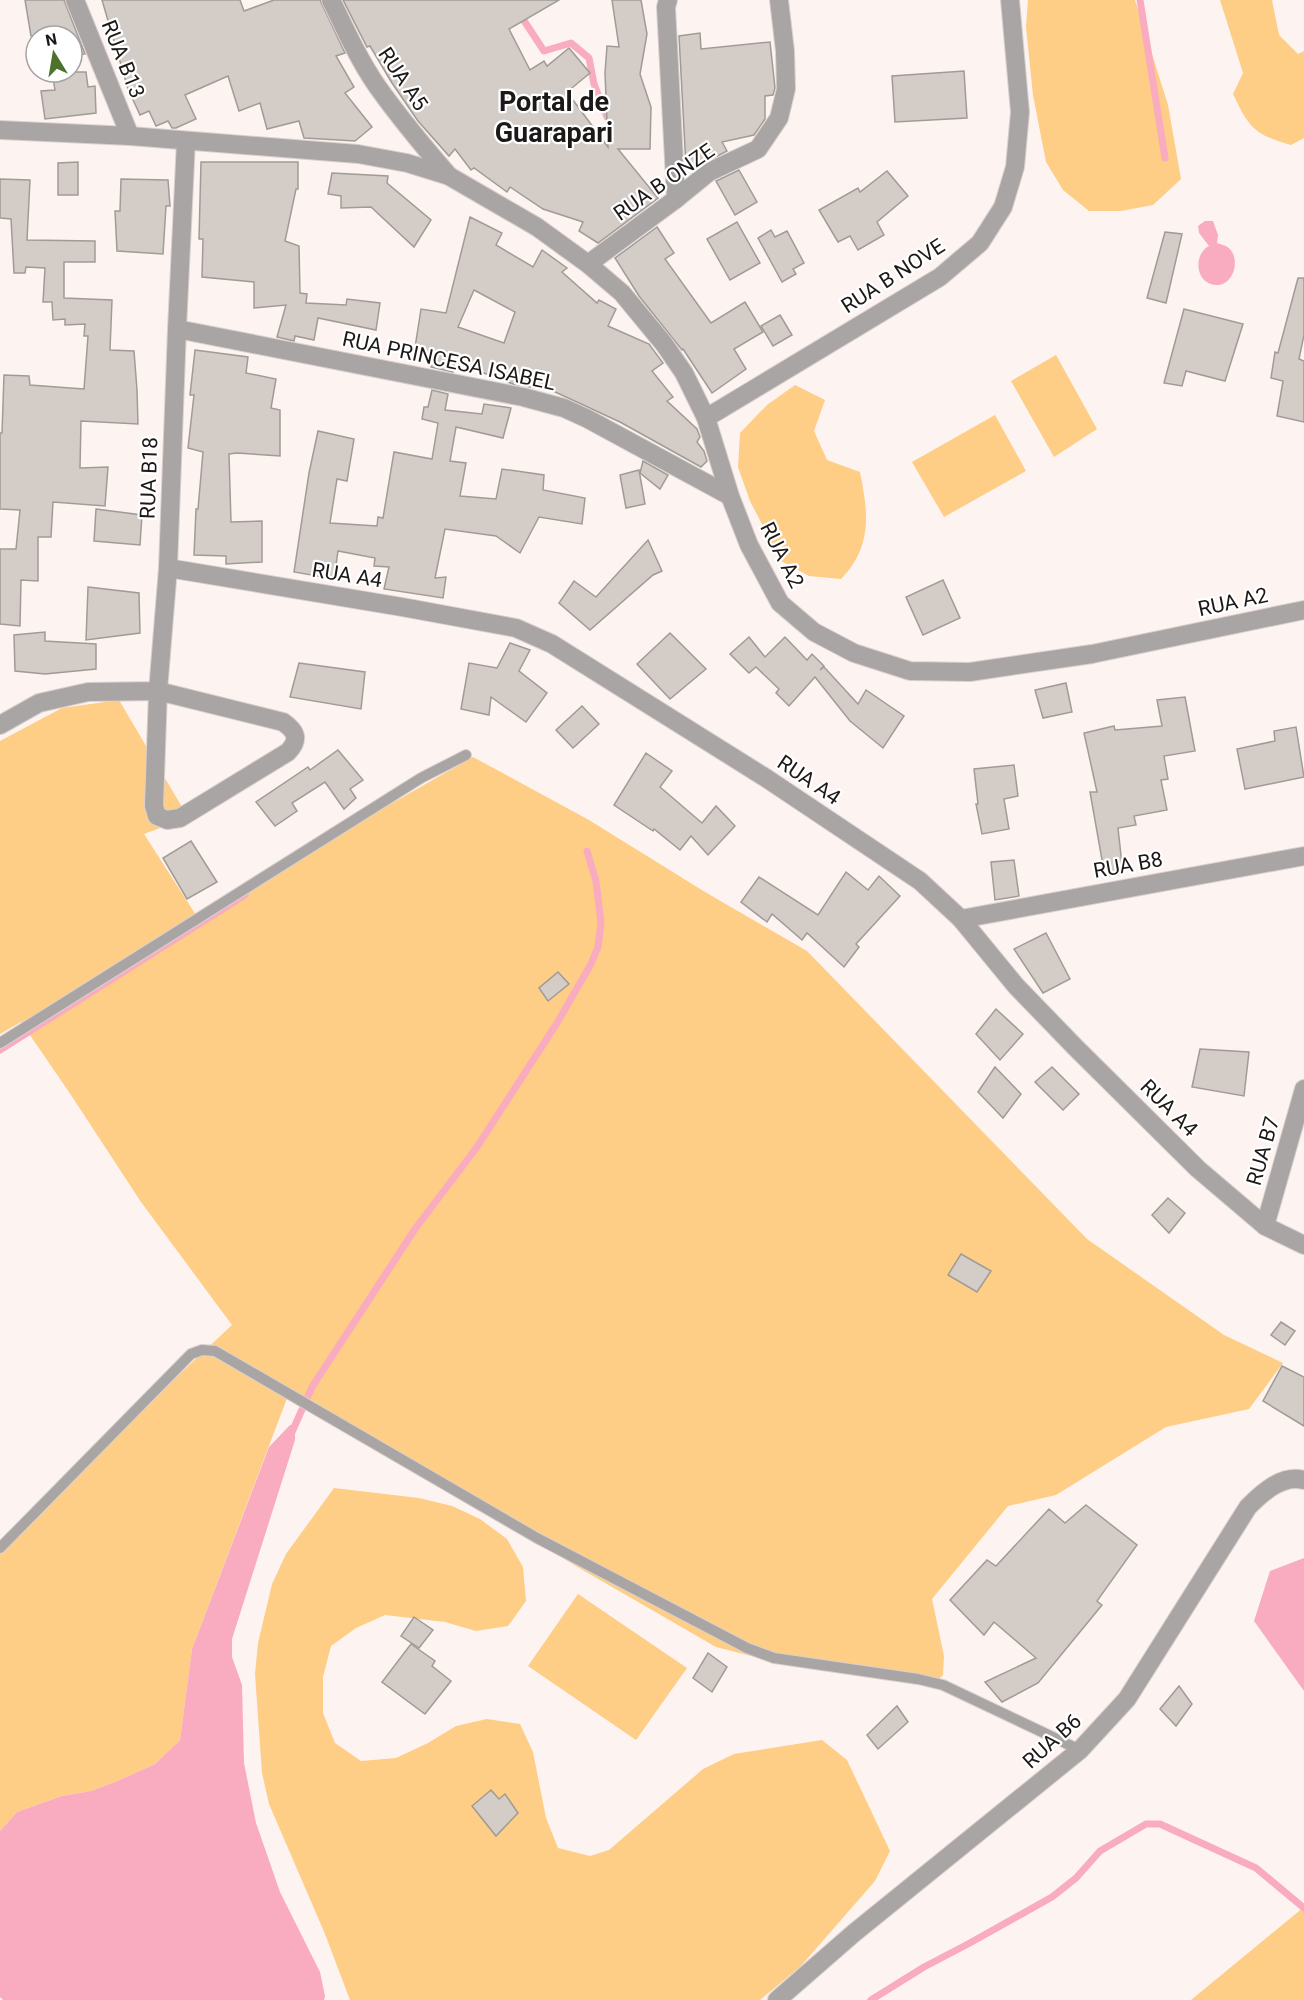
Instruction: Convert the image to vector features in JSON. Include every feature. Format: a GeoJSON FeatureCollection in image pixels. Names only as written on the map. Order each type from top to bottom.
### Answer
{"type":"FeatureCollection","features":[{"type":"Feature","properties":{"kind":"street","name":"RUA B13"},"geometry":{"type":"LineString","coordinates":[[75,0],[130,136]]}},
{"type":"Feature","properties":{"kind":"street","name":"RUA A5"},"geometry":{"type":"LineString","coordinates":[[331,0],[347,34],[376,84],[449,176]]}},
{"type":"Feature","properties":{"kind":"street"},"geometry":{"type":"LineString","coordinates":[[668,0],[666,8],[676,200]]}},
{"type":"Feature","properties":{"kind":"street","name":"RUA B ONZE"},"geometry":{"type":"LineString","coordinates":[[588,264],[676,200],[709,172],[758,149],[779,118],[786,89],[785,51],[779,0]]}},
{"type":"Feature","properties":{"kind":"street","name":"RUA B NOVE"},"geometry":{"type":"LineString","coordinates":[[706,418],[940,277],[980,243],[1004,207],[1015,167],[1020,112],[1010,0]]}},
{"type":"Feature","properties":{"kind":"street"},"geometry":{"type":"LineString","coordinates":[[0,130],[130,136],[358,154],[449,176]]}},
{"type":"Feature","properties":{"kind":"street","name":"RUA B18"},"geometry":{"type":"LineString","coordinates":[[158,691],[283,722],[293,729],[296,737],[294,745],[288,752],[180,818],[166,820],[157,816],[154,806],[158,691],[168,568],[186,141]]}},
{"type":"Feature","properties":{"kind":"street","name":"RUA A2"},"geometry":{"type":"LineString","coordinates":[[449,176],[537,227],[588,264],[622,293],[664,344],[684,374],[706,418],[730,496],[749,545],[780,603],[814,632],[855,653],[910,671],[970,672],[1092,654],[1304,610]]}},
{"type":"Feature","properties":{"kind":"street","name":"RUA PRINCESA ISABEL"},"geometry":{"type":"LineString","coordinates":[[177,329],[523,397],[564,408],[588,418],[730,496]]}},
{"type":"Feature","properties":{"kind":"street","name":"RUA A4"},"geometry":{"type":"LineString","coordinates":[[168,568],[516,628],[552,644],[766,778],[920,881],[961,919],[1016,986],[1198,1169],[1265,1226],[1304,1245]]}},
{"type":"Feature","properties":{"kind":"street"},"geometry":{"type":"LineString","coordinates":[[0,725],[39,703],[88,692],[158,691]]}},
{"type":"Feature","properties":{"kind":"street","name":"RUA B8"},"geometry":{"type":"LineString","coordinates":[[961,919],[1304,856]]}},
{"type":"Feature","properties":{"kind":"street","name":"RUA B7"},"geometry":{"type":"LineString","coordinates":[[1265,1226],[1304,1089]]}},
{"type":"Feature","properties":{"kind":"street","name":"RUA B6"},"geometry":{"type":"LineString","coordinates":[[777,2000],[854,1933],[1080,1750],[1126,1699],[1248,1507],[1269,1486],[1297,1478],[1304,1480]]}},
{"type":"Feature","properties":{"kind":"lane"},"geometry":{"type":"LineString","coordinates":[[0,1042],[421,778],[466,755]]}},
{"type":"Feature","properties":{"kind":"lane"},"geometry":{"type":"LineString","coordinates":[[0,1548],[191,1354],[202,1350],[215,1351],[537,1538],[747,1648],[774,1658],[918,1679],[943,1685],[1080,1750]]}},
{"type":"Feature","properties":{"kind":"shaded area"},"geometry":{"type":"Polygon","coordinates":[[[1028,0],[1135,0],[1168,105],[1181,179],[1153,205],[1121,211],[1089,211],[1063,190],[1046,162],[1033,95],[1026,27],[1028,0]]]}},
{"type":"Feature","properties":{"kind":"shaded area"},"geometry":{"type":"Polygon","coordinates":[[[1220,0],[1272,0],[1279,35],[1298,54],[1304,51],[1304,138],[1291,145],[1269,138],[1254,128],[1244,115],[1233,94],[1243,73],[1220,0]]]}},
{"type":"Feature","properties":{"kind":"shaded area"},"geometry":{"type":"Polygon","coordinates":[[[1205,221],[1213,221],[1218,235],[1217,243],[1226,246],[1234,256],[1232,275],[1223,284],[1209,283],[1200,274],[1200,255],[1209,246],[1199,233],[1198,226],[1205,221]]]}},
{"type":"Feature","properties":{"kind":"shaded area"},"geometry":{"type":"Polygon","coordinates":[[[1056,355],[1097,429],[1054,457],[1011,381],[1056,355]]]}},
{"type":"Feature","properties":{"kind":"shaded area"},"geometry":{"type":"Polygon","coordinates":[[[795,385],[825,400],[814,431],[827,460],[860,472],[865,501],[866,528],[859,554],[841,579],[809,576],[781,561],[750,501],[738,467],[740,433],[767,405],[795,385]]]}},
{"type":"Feature","properties":{"kind":"shaded area"},"geometry":{"type":"Polygon","coordinates":[[[995,415],[1026,471],[944,517],[912,462],[995,415]]]}},
{"type":"Feature","properties":{"kind":"shaded area"},"geometry":{"type":"Polygon","coordinates":[[[119,700],[182,807],[176,822],[144,834],[196,915],[473,757],[589,820],[705,892],[807,951],[1087,1239],[1224,1335],[1283,1363],[1249,1409],[1166,1427],[1056,1495],[1008,1506],[932,1599],[944,1656],[943,1675],[936,1682],[825,1664],[755,1657],[716,1647],[574,1565],[433,1477],[289,1393],[192,1649],[180,1740],[155,1764],[91,1791],[62,1796],[17,1812],[0,1831],[0,1542],[232,1325],[141,1202],[21,1022],[0,1034],[0,741],[62,708],[119,700]]]}},
{"type":"Feature","properties":{"kind":"shaded area"},"geometry":{"type":"Polygon","coordinates":[[[290,1425],[295,1425],[295,1440],[232,1639],[232,1657],[242,1685],[244,1763],[256,1823],[280,1892],[320,1972],[324,2000],[3,2000],[0,1997],[0,1831],[17,1812],[62,1796],[91,1791],[155,1764],[180,1740],[192,1649],[269,1447],[290,1425]]]}},
{"type":"Feature","properties":{"kind":"shaded area"},"geometry":{"type":"Polygon","coordinates":[[[334,1488],[419,1498],[452,1506],[480,1519],[507,1539],[523,1567],[526,1601],[508,1626],[476,1631],[445,1622],[385,1615],[356,1628],[331,1646],[323,1677],[323,1713],[335,1743],[361,1761],[396,1758],[428,1743],[456,1726],[487,1719],[520,1724],[533,1752],[546,1818],[558,1848],[590,1856],[609,1850],[703,1769],[734,1754],[822,1740],[847,1760],[890,1851],[875,1881],[800,1967],[760,2000],[350,2000],[325,1934],[269,1804],[262,1773],[255,1674],[258,1643],[272,1584],[286,1554],[334,1488]]]}},
{"type":"Feature","properties":{"kind":"shaded area"},"geometry":{"type":"Polygon","coordinates":[[[1304,1558],[1304,1691],[1254,1621],[1270,1571],[1304,1558]]]}},
{"type":"Feature","properties":{"kind":"shaded area"},"geometry":{"type":"Polygon","coordinates":[[[578,1594],[687,1668],[636,1740],[528,1666],[578,1594]]]}},
{"type":"Feature","properties":{"kind":"shaded area"},"geometry":{"type":"Polygon","coordinates":[[[1304,1907],[1304,2000],[1191,2000],[1304,1907]]]}},
{"type":"Feature","properties":{"kind":"building"},"geometry":{"type":"Polygon","coordinates":[[[25,0],[64,0],[73,24],[29,24],[25,0]]]}},
{"type":"Feature","properties":{"kind":"building"},"geometry":{"type":"Polygon","coordinates":[[[102,0],[240,0],[244,11],[274,0],[320,0],[345,53],[336,56],[354,87],[345,93],[372,127],[355,141],[304,138],[299,121],[267,129],[260,103],[239,111],[228,76],[185,95],[196,119],[176,128],[172,128],[168,121],[156,126],[149,111],[140,115],[128,89],[102,0]]]}},
{"type":"Feature","properties":{"kind":"building"},"geometry":{"type":"Polygon","coordinates":[[[343,0],[559,0],[509,29],[530,70],[544,61],[547,66],[569,48],[590,73],[567,92],[608,147],[605,73],[607,46],[619,47],[612,0],[641,0],[647,34],[640,74],[651,107],[650,149],[618,149],[658,198],[598,243],[579,231],[583,222],[543,209],[510,187],[507,192],[474,168],[471,170],[455,149],[449,156],[418,121],[370,46],[367,47],[343,0]]]}},
{"type":"Feature","properties":{"kind":"building"},"geometry":{"type":"Polygon","coordinates":[[[700,33],[701,49],[770,42],[775,88],[773,95],[765,96],[765,119],[754,135],[722,142],[727,151],[699,166],[686,167],[679,36],[700,33]]]}},
{"type":"Feature","properties":{"kind":"building"},"geometry":{"type":"Polygon","coordinates":[[[964,71],[967,118],[895,122],[892,76],[964,71]]]}},
{"type":"Feature","properties":{"kind":"building"},"geometry":{"type":"Polygon","coordinates":[[[84,72],[86,72],[88,87],[95,86],[96,113],[45,119],[41,91],[55,90],[54,84],[84,84],[84,72]]]}},
{"type":"Feature","properties":{"kind":"building"},"geometry":{"type":"Polygon","coordinates":[[[78,162],[78,195],[58,195],[58,163],[78,162]]]}},
{"type":"Feature","properties":{"kind":"building"},"geometry":{"type":"Polygon","coordinates":[[[201,162],[298,162],[298,189],[296,189],[285,241],[299,246],[300,293],[307,294],[306,303],[346,305],[347,299],[380,303],[376,330],[318,318],[314,340],[295,336],[294,341],[277,337],[286,305],[254,308],[254,282],[202,277],[203,239],[199,239],[201,162]]]}},
{"type":"Feature","properties":{"kind":"building"},"geometry":{"type":"Polygon","coordinates":[[[739,170],[757,202],[735,215],[716,181],[739,170]]]}},
{"type":"Feature","properties":{"kind":"building"},"geometry":{"type":"Polygon","coordinates":[[[887,171],[908,196],[877,222],[884,235],[858,250],[850,236],[838,242],[819,210],[858,188],[860,192],[887,171]]]}},
{"type":"Feature","properties":{"kind":"building"},"geometry":{"type":"Polygon","coordinates":[[[332,173],[388,176],[387,183],[431,220],[414,247],[371,207],[341,208],[341,196],[328,194],[332,173]]]}},
{"type":"Feature","properties":{"kind":"building"},"geometry":{"type":"Polygon","coordinates":[[[0,179],[30,180],[27,240],[95,241],[95,262],[64,262],[64,298],[112,300],[110,350],[134,351],[137,390],[138,424],[81,421],[80,468],[108,467],[105,506],[53,502],[51,537],[38,537],[38,581],[21,580],[20,626],[0,624],[0,549],[16,549],[20,510],[0,509],[0,433],[2,433],[4,375],[29,376],[30,385],[84,389],[88,336],[84,336],[85,324],[65,325],[65,319],[53,320],[52,302],[43,302],[45,268],[26,267],[25,273],[14,273],[11,219],[0,218],[0,179]]]}},
{"type":"Feature","properties":{"kind":"building"},"geometry":{"type":"Polygon","coordinates":[[[121,179],[168,180],[170,206],[166,206],[163,254],[117,251],[115,211],[120,211],[121,179]]]}},
{"type":"Feature","properties":{"kind":"building"},"geometry":{"type":"Polygon","coordinates":[[[470,217],[502,233],[496,245],[533,267],[542,250],[567,268],[562,272],[597,303],[599,300],[616,309],[608,326],[649,344],[663,363],[652,371],[673,397],[667,401],[697,429],[700,437],[697,442],[704,451],[707,461],[701,467],[620,422],[553,391],[513,384],[455,362],[453,372],[431,367],[433,358],[414,354],[421,309],[446,313],[470,217]],[[474,290],[458,327],[504,343],[515,312],[474,290]]]}},
{"type":"Feature","properties":{"kind":"building"},"geometry":{"type":"Polygon","coordinates":[[[737,222],[760,263],[730,280],[707,239],[737,222]]]}},
{"type":"Feature","properties":{"kind":"building"},"geometry":{"type":"Polygon","coordinates":[[[657,227],[674,253],[665,259],[711,323],[745,302],[763,332],[734,349],[746,369],[712,393],[683,349],[639,296],[615,258],[657,227]]]}},
{"type":"Feature","properties":{"kind":"building"},"geometry":{"type":"Polygon","coordinates":[[[771,230],[775,237],[787,231],[804,263],[793,269],[796,274],[782,282],[758,238],[771,230]]]}},
{"type":"Feature","properties":{"kind":"building"},"geometry":{"type":"Polygon","coordinates":[[[1165,232],[1182,234],[1166,303],[1147,298],[1165,232]]]}},
{"type":"Feature","properties":{"kind":"building"},"geometry":{"type":"Polygon","coordinates":[[[1298,278],[1304,278],[1304,335],[1299,359],[1304,361],[1304,422],[1277,416],[1283,381],[1271,378],[1275,352],[1278,353],[1298,278]]]}},
{"type":"Feature","properties":{"kind":"building"},"geometry":{"type":"Polygon","coordinates":[[[1184,309],[1243,324],[1225,381],[1186,371],[1182,386],[1164,383],[1184,309]]]}},
{"type":"Feature","properties":{"kind":"building"},"geometry":{"type":"Polygon","coordinates":[[[780,315],[792,335],[773,346],[761,326],[780,315]]]}},
{"type":"Feature","properties":{"kind":"building"},"geometry":{"type":"Polygon","coordinates":[[[195,350],[248,357],[246,373],[276,379],[271,408],[280,410],[280,456],[229,454],[231,522],[262,521],[262,562],[226,564],[226,556],[194,555],[196,509],[198,509],[203,452],[188,448],[194,395],[190,395],[195,350]]]}},
{"type":"Feature","properties":{"kind":"building"},"geometry":{"type":"Polygon","coordinates":[[[432,390],[448,394],[445,410],[482,414],[484,404],[511,408],[503,438],[456,427],[450,461],[466,463],[460,496],[496,499],[502,469],[544,475],[543,490],[585,498],[582,524],[539,517],[520,553],[496,536],[445,529],[435,578],[446,577],[443,598],[384,589],[389,567],[374,566],[375,558],[338,551],[334,579],[294,572],[309,473],[318,431],[354,439],[347,481],[337,479],[330,523],[377,526],[378,517],[383,518],[394,452],[432,459],[438,423],[422,419],[424,407],[428,407],[432,390]]]}},
{"type":"Feature","properties":{"kind":"building"},"geometry":{"type":"Polygon","coordinates":[[[643,461],[668,475],[660,489],[640,473],[643,461]]]}},
{"type":"Feature","properties":{"kind":"building"},"geometry":{"type":"Polygon","coordinates":[[[639,470],[645,504],[626,508],[620,475],[639,470]]]}},
{"type":"Feature","properties":{"kind":"building"},"geometry":{"type":"Polygon","coordinates":[[[96,509],[142,515],[140,545],[94,541],[96,509]]]}},
{"type":"Feature","properties":{"kind":"building"},"geometry":{"type":"Polygon","coordinates":[[[648,540],[662,571],[653,575],[590,630],[559,603],[574,581],[596,597],[648,540]]]}},
{"type":"Feature","properties":{"kind":"building"},"geometry":{"type":"Polygon","coordinates":[[[943,580],[960,618],[923,635],[906,597],[943,580]]]}},
{"type":"Feature","properties":{"kind":"building"},"geometry":{"type":"Polygon","coordinates":[[[88,587],[139,593],[140,633],[86,640],[88,587]]]}},
{"type":"Feature","properties":{"kind":"building"},"geometry":{"type":"Polygon","coordinates":[[[45,632],[45,641],[96,644],[96,669],[45,674],[15,671],[14,635],[45,632]]]}},
{"type":"Feature","properties":{"kind":"building"},"geometry":{"type":"Polygon","coordinates":[[[670,633],[706,669],[670,699],[637,664],[670,633]]]}},
{"type":"Feature","properties":{"kind":"building"},"geometry":{"type":"Polygon","coordinates":[[[749,637],[765,657],[785,637],[807,660],[812,654],[824,666],[820,670],[824,667],[858,704],[866,690],[904,716],[883,748],[850,721],[815,677],[789,706],[776,693],[779,689],[756,667],[749,673],[730,654],[749,637]]]}},
{"type":"Feature","properties":{"kind":"building"},"geometry":{"type":"Polygon","coordinates":[[[510,643],[530,650],[519,671],[547,693],[526,722],[491,697],[489,715],[461,709],[469,663],[497,668],[510,643]]]}},
{"type":"Feature","properties":{"kind":"building"},"geometry":{"type":"Polygon","coordinates":[[[299,663],[365,672],[361,709],[290,697],[299,663]]]}},
{"type":"Feature","properties":{"kind":"building"},"geometry":{"type":"Polygon","coordinates":[[[1066,683],[1072,712],[1043,718],[1035,690],[1066,683]]]}},
{"type":"Feature","properties":{"kind":"building"},"geometry":{"type":"Polygon","coordinates":[[[1185,697],[1195,751],[1164,756],[1168,779],[1161,780],[1167,810],[1134,816],[1136,825],[1118,828],[1123,874],[1105,877],[1090,792],[1097,792],[1084,733],[1114,726],[1115,730],[1162,726],[1157,700],[1185,697]]]}},
{"type":"Feature","properties":{"kind":"building"},"geometry":{"type":"Polygon","coordinates":[[[582,706],[599,724],[573,748],[556,730],[582,706]]]}},
{"type":"Feature","properties":{"kind":"building"},"geometry":{"type":"Polygon","coordinates":[[[1296,727],[1304,777],[1245,789],[1237,749],[1275,741],[1274,731],[1296,727]]]}},
{"type":"Feature","properties":{"kind":"building"},"geometry":{"type":"Polygon","coordinates":[[[338,750],[363,780],[350,789],[356,798],[344,809],[325,782],[292,803],[297,811],[275,826],[256,802],[308,767],[310,770],[338,750]]]}},
{"type":"Feature","properties":{"kind":"building"},"geometry":{"type":"Polygon","coordinates":[[[646,753],[672,771],[660,787],[702,823],[716,806],[735,826],[708,855],[691,836],[680,850],[654,829],[653,831],[614,805],[646,753]]]}},
{"type":"Feature","properties":{"kind":"building"},"geometry":{"type":"Polygon","coordinates":[[[1014,765],[1018,796],[1004,799],[1009,829],[982,834],[976,804],[978,804],[974,769],[1014,765]]]}},
{"type":"Feature","properties":{"kind":"building"},"geometry":{"type":"Polygon","coordinates":[[[191,841],[217,882],[187,899],[163,858],[191,841]]]}},
{"type":"Feature","properties":{"kind":"building"},"geometry":{"type":"Polygon","coordinates":[[[1014,860],[1019,896],[995,900],[991,862],[1014,860]]]}},
{"type":"Feature","properties":{"kind":"building"},"geometry":{"type":"Polygon","coordinates":[[[846,872],[868,890],[879,876],[900,896],[856,944],[859,947],[844,967],[807,933],[802,940],[772,914],[767,922],[741,902],[759,877],[818,915],[846,872]]]}},
{"type":"Feature","properties":{"kind":"building"},"geometry":{"type":"Polygon","coordinates":[[[1046,933],[1070,979],[1043,993],[1014,949],[1046,933]]]}},
{"type":"Feature","properties":{"kind":"building"},"geometry":{"type":"Polygon","coordinates":[[[558,972],[569,984],[548,1001],[539,988],[558,972]]]}},
{"type":"Feature","properties":{"kind":"building"},"geometry":{"type":"Polygon","coordinates":[[[996,1009],[1023,1034],[1000,1060],[976,1034],[996,1009]]]}},
{"type":"Feature","properties":{"kind":"building"},"geometry":{"type":"Polygon","coordinates":[[[1200,1049],[1249,1052],[1244,1096],[1192,1087],[1200,1049]]]}},
{"type":"Feature","properties":{"kind":"building"},"geometry":{"type":"Polygon","coordinates":[[[995,1067],[1021,1094],[1003,1118],[978,1092],[995,1067]]]}},
{"type":"Feature","properties":{"kind":"building"},"geometry":{"type":"Polygon","coordinates":[[[1052,1067],[1079,1094],[1063,1110],[1035,1082],[1052,1067]]]}},
{"type":"Feature","properties":{"kind":"building"},"geometry":{"type":"Polygon","coordinates":[[[1168,1198],[1185,1213],[1169,1233],[1152,1215],[1168,1198]]]}},
{"type":"Feature","properties":{"kind":"building"},"geometry":{"type":"Polygon","coordinates":[[[961,1254],[991,1271],[977,1292],[948,1275],[961,1254]]]}},
{"type":"Feature","properties":{"kind":"building"},"geometry":{"type":"Polygon","coordinates":[[[1281,1322],[1295,1331],[1285,1345],[1271,1335],[1281,1322]]]}},
{"type":"Feature","properties":{"kind":"building"},"geometry":{"type":"Polygon","coordinates":[[[1282,1366],[1304,1377],[1304,1426],[1263,1401],[1282,1366]]]}},
{"type":"Feature","properties":{"kind":"building"},"geometry":{"type":"Polygon","coordinates":[[[1086,1505],[1137,1545],[1097,1601],[1102,1605],[1038,1683],[1002,1702],[985,1682],[1036,1658],[994,1622],[984,1635],[950,1600],[987,1560],[996,1566],[1049,1509],[1065,1523],[1086,1505]]]}},
{"type":"Feature","properties":{"kind":"building"},"geometry":{"type":"Polygon","coordinates":[[[414,1617],[433,1630],[419,1648],[401,1636],[414,1617]]]}},
{"type":"Feature","properties":{"kind":"building"},"geometry":{"type":"Polygon","coordinates":[[[411,1644],[435,1661],[432,1666],[451,1681],[425,1714],[382,1682],[411,1644]]]}},
{"type":"Feature","properties":{"kind":"building"},"geometry":{"type":"Polygon","coordinates":[[[708,1653],[727,1667],[712,1692],[693,1678],[708,1653]]]}},
{"type":"Feature","properties":{"kind":"building"},"geometry":{"type":"Polygon","coordinates":[[[1179,1686],[1192,1704],[1176,1726],[1160,1709],[1179,1686]]]}},
{"type":"Feature","properties":{"kind":"building"},"geometry":{"type":"Polygon","coordinates":[[[897,1706],[908,1722],[878,1749],[867,1735],[897,1706]]]}},
{"type":"Feature","properties":{"kind":"building"},"geometry":{"type":"Polygon","coordinates":[[[491,1790],[499,1799],[505,1794],[518,1813],[496,1836],[472,1806],[491,1790]]]}},
{"type":"Feature","properties":{"kind":"waterway"},"geometry":{"type":"LineString","coordinates":[[514,0],[519,13],[544,51],[571,43],[589,58],[594,84],[607,117]]}},
{"type":"Feature","properties":{"kind":"waterway"},"geometry":{"type":"LineString","coordinates":[[1140,0],[1165,158]]}},
{"type":"Feature","properties":{"kind":"waterway"},"geometry":{"type":"LineString","coordinates":[[292,1432],[312,1387],[415,1229],[477,1147],[557,1023],[591,964],[598,947],[601,923],[596,881],[587,851]]}},
{"type":"Feature","properties":{"kind":"waterway"},"geometry":{"type":"LineString","coordinates":[[0,1050],[245,895]]}},
{"type":"Feature","properties":{"kind":"waterway"},"geometry":{"type":"LineString","coordinates":[[871,2000],[924,1967],[1052,1897],[1076,1878],[1100,1851],[1146,1824],[1160,1824],[1256,1868],[1304,1908]]}},
{"type":"Feature","properties":{"kind":"district","name":"Portal de Guarapari"},"geometry":{"type":"Point","coordinates":[554,118]}}]}
